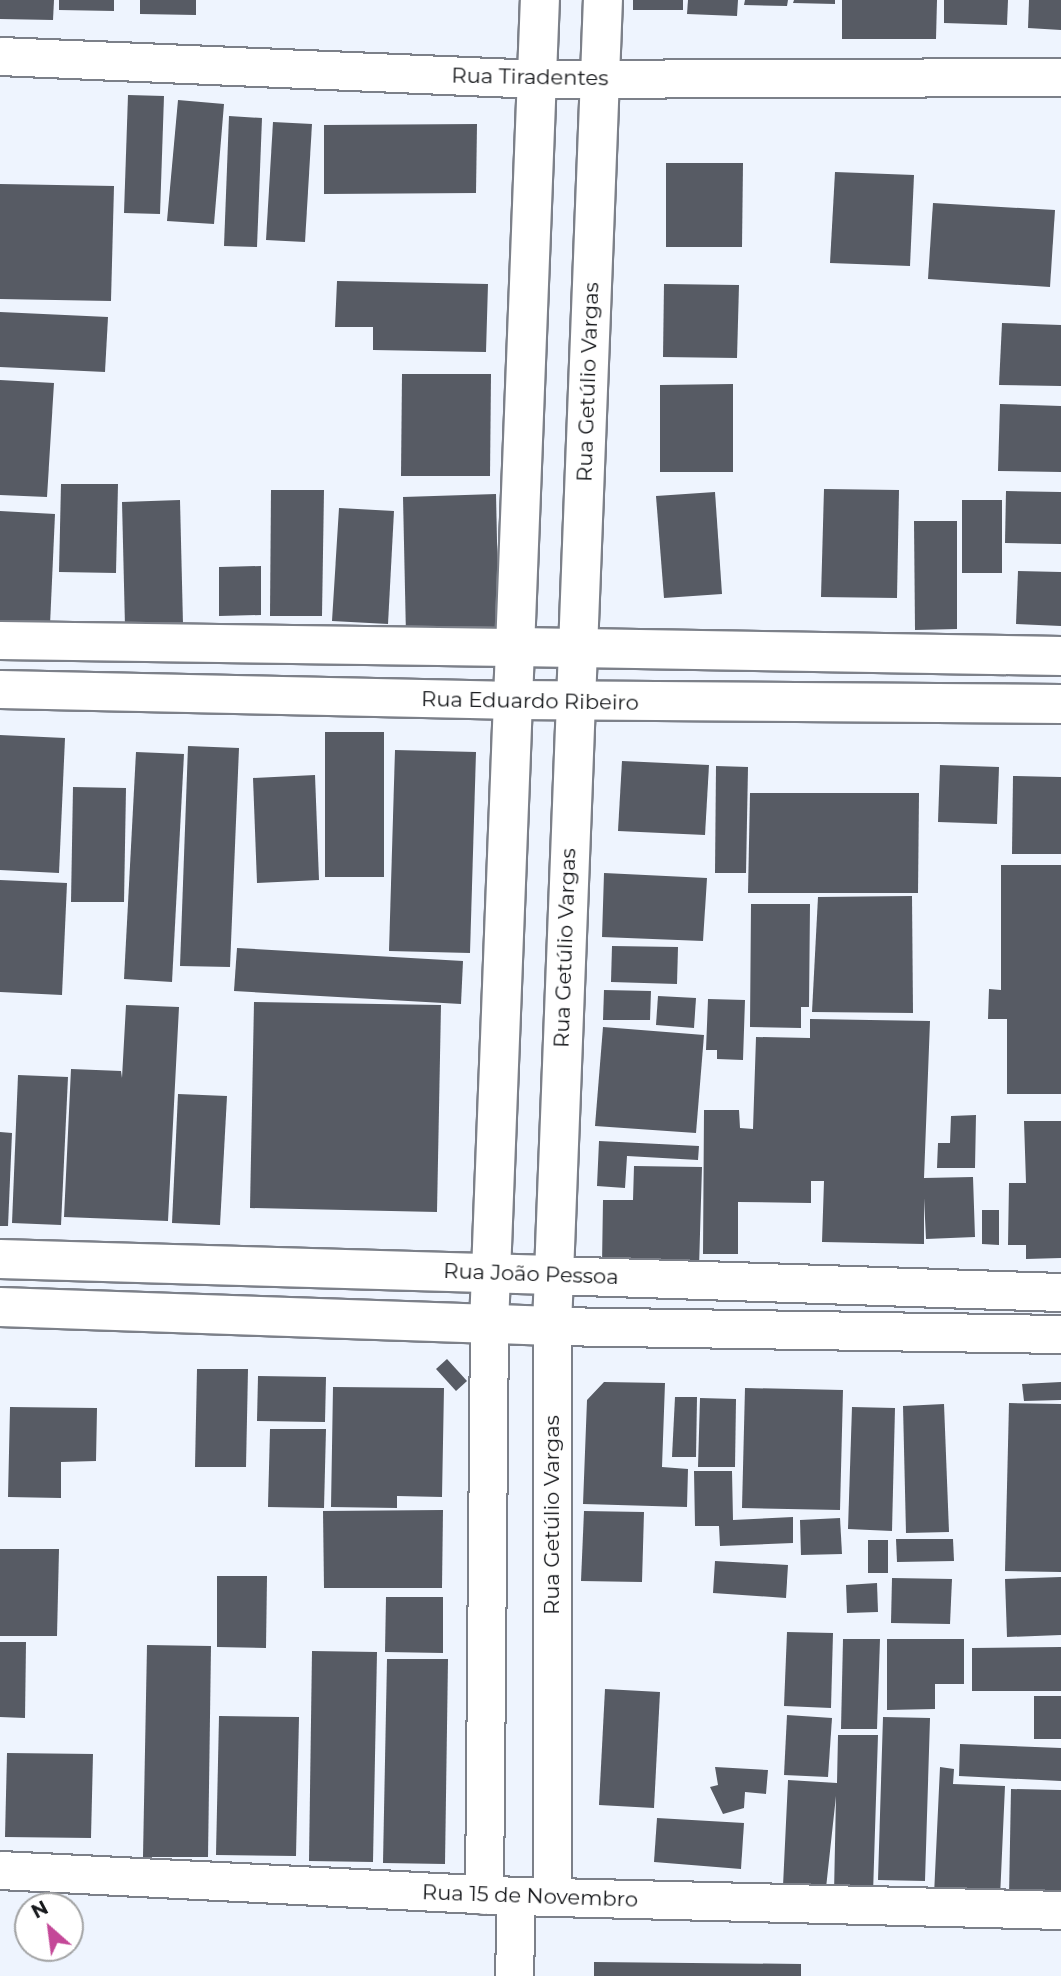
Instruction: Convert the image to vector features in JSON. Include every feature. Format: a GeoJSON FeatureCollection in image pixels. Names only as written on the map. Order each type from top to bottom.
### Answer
{"type":"FeatureCollection","features":[{"type":"Feature","properties":{"kind":"street"},"geometry":{"type":"LineString","coordinates":[[514,1976],[500,1896],[489,1325],[540,0]]}},
{"type":"Feature","properties":{"kind":"street","name":"Rua Getúlio Vargas"},"geometry":{"type":"LineString","coordinates":[[552,1897],[553,1275],[573,703],[603,0]]}},
{"type":"Feature","properties":{"kind":"street","name":"Rua Tiradentes"},"geometry":{"type":"LineString","coordinates":[[0,56],[537,79],[1061,77]]}},
{"type":"Feature","properties":{"kind":"street"},"geometry":{"type":"LineString","coordinates":[[0,640],[1061,656]]}},
{"type":"Feature","properties":{"kind":"street","name":"Rua Eduardo Ribeiro"},"geometry":{"type":"LineString","coordinates":[[0,689],[573,703],[1061,704]]}},
{"type":"Feature","properties":{"kind":"street","name":"Rua João Pessoa"},"geometry":{"type":"LineString","coordinates":[[0,1258],[1061,1292]]}},
{"type":"Feature","properties":{"kind":"street"},"geometry":{"type":"LineString","coordinates":[[0,1307],[489,1325],[1061,1334]]}},
{"type":"Feature","properties":{"kind":"street","name":"Rua 15 de Novembro"},"geometry":{"type":"LineString","coordinates":[[0,1870],[500,1896],[1061,1910]]}},
{"type":"Feature","properties":{"kind":"building"},"geometry":{"type":"Polygon","coordinates":[[[0,0],[54,0],[53,20],[0,19],[0,0]]]}},
{"type":"Feature","properties":{"kind":"building"},"geometry":{"type":"Polygon","coordinates":[[[59,0],[114,0],[114,11],[59,10],[59,0]]]}},
{"type":"Feature","properties":{"kind":"building"},"geometry":{"type":"Polygon","coordinates":[[[140,0],[196,0],[196,15],[140,14],[140,0]]]}},
{"type":"Feature","properties":{"kind":"building"},"geometry":{"type":"Polygon","coordinates":[[[633,0],[683,0],[683,10],[633,10],[633,0]]]}},
{"type":"Feature","properties":{"kind":"building"},"geometry":{"type":"Polygon","coordinates":[[[688,0],[738,0],[737,16],[687,14],[688,0]]]}},
{"type":"Feature","properties":{"kind":"building"},"geometry":{"type":"Polygon","coordinates":[[[745,0],[788,0],[787,6],[744,5],[745,0]]]}},
{"type":"Feature","properties":{"kind":"building"},"geometry":{"type":"Polygon","coordinates":[[[794,0],[835,0],[835,4],[793,3],[794,0]]]}},
{"type":"Feature","properties":{"kind":"building"},"geometry":{"type":"Polygon","coordinates":[[[842,0],[937,0],[936,39],[842,39],[842,0]]]}},
{"type":"Feature","properties":{"kind":"building"},"geometry":{"type":"Polygon","coordinates":[[[944,0],[1008,0],[1007,25],[944,23],[944,0]]]}},
{"type":"Feature","properties":{"kind":"building"},"geometry":{"type":"Polygon","coordinates":[[[1029,0],[1061,0],[1061,30],[1028,28],[1029,0]]]}},
{"type":"Feature","properties":{"kind":"building"},"geometry":{"type":"Polygon","coordinates":[[[128,95],[164,96],[160,214],[124,213],[128,95]]]}},
{"type":"Feature","properties":{"kind":"building"},"geometry":{"type":"Polygon","coordinates":[[[178,100],[224,104],[214,224],[167,221],[178,100]]]}},
{"type":"Feature","properties":{"kind":"building"},"geometry":{"type":"Polygon","coordinates":[[[229,116],[262,118],[257,247],[224,246],[229,116]]]}},
{"type":"Feature","properties":{"kind":"building"},"geometry":{"type":"Polygon","coordinates":[[[273,122],[312,124],[305,242],[266,240],[273,122]]]}},
{"type":"Feature","properties":{"kind":"building"},"geometry":{"type":"Polygon","coordinates":[[[477,124],[476,193],[324,194],[324,125],[477,124]]]}},
{"type":"Feature","properties":{"kind":"building"},"geometry":{"type":"Polygon","coordinates":[[[666,163],[743,163],[742,247],[666,247],[666,163]]]}},
{"type":"Feature","properties":{"kind":"building"},"geometry":{"type":"Polygon","coordinates":[[[835,172],[914,175],[910,266],[830,263],[835,172]]]}},
{"type":"Feature","properties":{"kind":"building"},"geometry":{"type":"Polygon","coordinates":[[[0,184],[114,186],[111,301],[0,299],[0,184]]]}},
{"type":"Feature","properties":{"kind":"building"},"geometry":{"type":"Polygon","coordinates":[[[933,203],[1055,210],[1050,287],[928,279],[933,203]]]}},
{"type":"Feature","properties":{"kind":"building"},"geometry":{"type":"Polygon","coordinates":[[[337,281],[488,284],[486,352],[373,350],[373,327],[335,327],[337,281]]]}},
{"type":"Feature","properties":{"kind":"building"},"geometry":{"type":"Polygon","coordinates":[[[664,284],[739,285],[737,358],[663,357],[664,284]]]}},
{"type":"Feature","properties":{"kind":"building"},"geometry":{"type":"Polygon","coordinates":[[[0,312],[108,317],[105,372],[0,367],[0,312]]]}},
{"type":"Feature","properties":{"kind":"building"},"geometry":{"type":"Polygon","coordinates":[[[1002,323],[1061,325],[1061,386],[999,385],[1002,323]]]}},
{"type":"Feature","properties":{"kind":"building"},"geometry":{"type":"Polygon","coordinates":[[[402,374],[491,374],[490,476],[401,476],[402,374]]]}},
{"type":"Feature","properties":{"kind":"building"},"geometry":{"type":"Polygon","coordinates":[[[0,380],[54,383],[47,497],[0,495],[0,380]]]}},
{"type":"Feature","properties":{"kind":"building"},"geometry":{"type":"Polygon","coordinates":[[[733,384],[733,472],[660,472],[660,385],[733,384]]]}},
{"type":"Feature","properties":{"kind":"building"},"geometry":{"type":"Polygon","coordinates":[[[1000,404],[1061,406],[1061,472],[998,471],[1000,404]]]}},
{"type":"Feature","properties":{"kind":"building"},"geometry":{"type":"Polygon","coordinates":[[[61,484],[118,484],[116,573],[59,572],[61,484]]]}},
{"type":"Feature","properties":{"kind":"building"},"geometry":{"type":"Polygon","coordinates":[[[824,489],[899,490],[897,598],[821,597],[824,489]]]}},
{"type":"Feature","properties":{"kind":"building"},"geometry":{"type":"Polygon","coordinates":[[[271,490],[324,490],[322,616],[270,616],[271,490]]]}},
{"type":"Feature","properties":{"kind":"building"},"geometry":{"type":"Polygon","coordinates":[[[1006,491],[1061,492],[1061,544],[1005,543],[1006,491]]]}},
{"type":"Feature","properties":{"kind":"building"},"geometry":{"type":"Polygon","coordinates":[[[715,492],[722,594],[664,598],[656,496],[715,492]]]}},
{"type":"Feature","properties":{"kind":"building"},"geometry":{"type":"Polygon","coordinates":[[[496,494],[499,634],[406,636],[403,497],[496,494]]]}},
{"type":"Feature","properties":{"kind":"building"},"geometry":{"type":"Polygon","coordinates":[[[180,500],[183,624],[125,626],[122,502],[180,500]]]}},
{"type":"Feature","properties":{"kind":"building"},"geometry":{"type":"Polygon","coordinates":[[[962,500],[1002,500],[1002,573],[962,573],[962,500]]]}},
{"type":"Feature","properties":{"kind":"building"},"geometry":{"type":"Polygon","coordinates":[[[339,508],[394,511],[388,624],[332,621],[339,508]]]}},
{"type":"Feature","properties":{"kind":"building"},"geometry":{"type":"Polygon","coordinates":[[[0,511],[55,514],[50,625],[0,623],[0,511]]]}},
{"type":"Feature","properties":{"kind":"building"},"geometry":{"type":"Polygon","coordinates":[[[914,521],[957,521],[957,629],[915,630],[914,521]]]}},
{"type":"Feature","properties":{"kind":"building"},"geometry":{"type":"Polygon","coordinates":[[[261,566],[261,615],[219,616],[219,567],[261,566]]]}},
{"type":"Feature","properties":{"kind":"building"},"geometry":{"type":"Polygon","coordinates":[[[1018,571],[1061,572],[1061,626],[1016,624],[1018,571]]]}},
{"type":"Feature","properties":{"kind":"building"},"geometry":{"type":"Polygon","coordinates":[[[325,732],[384,732],[384,877],[325,877],[325,732]]]}},
{"type":"Feature","properties":{"kind":"building"},"geometry":{"type":"Polygon","coordinates":[[[0,735],[65,738],[59,873],[0,870],[0,735]]]}},
{"type":"Feature","properties":{"kind":"building"},"geometry":{"type":"Polygon","coordinates":[[[188,746],[239,748],[230,967],[180,966],[188,746]]]}},
{"type":"Feature","properties":{"kind":"building"},"geometry":{"type":"Polygon","coordinates":[[[395,750],[476,752],[470,953],[389,951],[395,750]]]}},
{"type":"Feature","properties":{"kind":"building"},"geometry":{"type":"Polygon","coordinates":[[[136,752],[184,754],[172,982],[124,979],[136,752]]]}},
{"type":"Feature","properties":{"kind":"building"},"geometry":{"type":"Polygon","coordinates":[[[622,761],[709,765],[705,835],[618,831],[622,761]]]}},
{"type":"Feature","properties":{"kind":"building"},"geometry":{"type":"Polygon","coordinates":[[[940,765],[999,767],[997,824],[938,822],[940,765]]]}},
{"type":"Feature","properties":{"kind":"building"},"geometry":{"type":"Polygon","coordinates":[[[716,766],[748,767],[746,873],[715,873],[716,766]]]}},
{"type":"Feature","properties":{"kind":"building"},"geometry":{"type":"Polygon","coordinates":[[[315,775],[319,880],[257,883],[253,778],[315,775]]]}},
{"type":"Feature","properties":{"kind":"building"},"geometry":{"type":"Polygon","coordinates":[[[1013,776],[1061,777],[1061,854],[1012,854],[1013,776]]]}},
{"type":"Feature","properties":{"kind":"building"},"geometry":{"type":"Polygon","coordinates":[[[73,787],[126,788],[124,902],[71,902],[73,787]]]}},
{"type":"Feature","properties":{"kind":"building"},"geometry":{"type":"Polygon","coordinates":[[[750,793],[919,793],[918,893],[748,893],[750,793]]]}},
{"type":"Feature","properties":{"kind":"building"},"geometry":{"type":"Polygon","coordinates":[[[1001,865],[1061,865],[1061,1094],[1007,1094],[1007,1019],[988,1019],[989,989],[1001,990],[1001,865]]]}},
{"type":"Feature","properties":{"kind":"building"},"geometry":{"type":"Polygon","coordinates":[[[604,873],[707,878],[703,941],[602,937],[604,873]]]}},
{"type":"Feature","properties":{"kind":"building"},"geometry":{"type":"Polygon","coordinates":[[[0,880],[67,883],[62,995],[0,992],[0,880]]]}},
{"type":"Feature","properties":{"kind":"building"},"geometry":{"type":"Polygon","coordinates":[[[912,896],[913,1013],[812,1012],[818,897],[912,896]]]}},
{"type":"Feature","properties":{"kind":"building"},"geometry":{"type":"Polygon","coordinates":[[[751,904],[810,904],[809,1007],[801,1007],[801,1028],[750,1027],[751,904]]]}},
{"type":"Feature","properties":{"kind":"building"},"geometry":{"type":"Polygon","coordinates":[[[612,946],[678,947],[677,984],[611,982],[612,946]]]}},
{"type":"Feature","properties":{"kind":"building"},"geometry":{"type":"Polygon","coordinates":[[[237,948],[463,961],[461,1004],[234,991],[237,948]]]}},
{"type":"Feature","properties":{"kind":"building"},"geometry":{"type":"Polygon","coordinates":[[[604,990],[651,991],[650,1020],[603,1020],[604,990]]]}},
{"type":"Feature","properties":{"kind":"building"},"geometry":{"type":"Polygon","coordinates":[[[658,996],[696,998],[694,1028],[656,1025],[658,996]]]}},
{"type":"Feature","properties":{"kind":"building"},"geometry":{"type":"Polygon","coordinates":[[[708,999],[745,1000],[743,1060],[717,1059],[717,1050],[706,1050],[708,999]]]}},
{"type":"Feature","properties":{"kind":"building"},"geometry":{"type":"Polygon","coordinates":[[[254,1002],[441,1005],[437,1212],[250,1208],[254,1002]]]}},
{"type":"Feature","properties":{"kind":"building"},"geometry":{"type":"Polygon","coordinates":[[[126,1005],[179,1007],[168,1221],[64,1217],[71,1069],[121,1071],[122,1078],[126,1005]]]}},
{"type":"Feature","properties":{"kind":"building"},"geometry":{"type":"Polygon","coordinates":[[[810,1019],[930,1021],[924,1178],[973,1177],[975,1237],[926,1239],[924,1198],[924,1244],[822,1242],[824,1181],[811,1181],[811,1203],[738,1202],[738,1254],[703,1254],[704,1110],[739,1110],[740,1128],[753,1129],[756,1037],[810,1038],[810,1019]]]}},
{"type":"Feature","properties":{"kind":"building"},"geometry":{"type":"Polygon","coordinates":[[[603,1027],[704,1035],[696,1133],[595,1126],[603,1027]]]}},
{"type":"Feature","properties":{"kind":"building"},"geometry":{"type":"Polygon","coordinates":[[[18,1075],[68,1077],[61,1225],[12,1223],[18,1075]]]}},
{"type":"Feature","properties":{"kind":"building"},"geometry":{"type":"Polygon","coordinates":[[[178,1094],[227,1096],[220,1225],[172,1223],[178,1094]]]}},
{"type":"Feature","properties":{"kind":"building"},"geometry":{"type":"Polygon","coordinates":[[[976,1115],[975,1168],[937,1168],[938,1143],[950,1143],[951,1116],[976,1115]]]}},
{"type":"Feature","properties":{"kind":"building"},"geometry":{"type":"Polygon","coordinates":[[[1024,1121],[1061,1121],[1061,1258],[1026,1259],[1026,1245],[1008,1245],[1009,1183],[1026,1183],[1024,1121]]]}},
{"type":"Feature","properties":{"kind":"building"},"geometry":{"type":"Polygon","coordinates":[[[0,1132],[12,1133],[8,1226],[0,1226],[0,1132]]]}},
{"type":"Feature","properties":{"kind":"building"},"geometry":{"type":"Polygon","coordinates":[[[599,1141],[699,1146],[698,1160],[627,1156],[625,1188],[597,1186],[599,1141]]]}},
{"type":"Feature","properties":{"kind":"building"},"geometry":{"type":"Polygon","coordinates":[[[634,1166],[702,1167],[699,1267],[602,1264],[603,1200],[633,1200],[634,1166]]]}},
{"type":"Feature","properties":{"kind":"building"},"geometry":{"type":"Polygon","coordinates":[[[982,1210],[999,1210],[999,1245],[982,1244],[982,1210]]]}},
{"type":"Feature","properties":{"kind":"building"},"geometry":{"type":"Polygon","coordinates":[[[447,1359],[467,1381],[456,1391],[436,1369],[447,1359]]]}},
{"type":"Feature","properties":{"kind":"building"},"geometry":{"type":"Polygon","coordinates":[[[197,1369],[248,1369],[246,1467],[195,1467],[197,1369]]]}},
{"type":"Feature","properties":{"kind":"building"},"geometry":{"type":"Polygon","coordinates":[[[258,1376],[326,1377],[325,1422],[257,1421],[258,1376]]]}},
{"type":"Feature","properties":{"kind":"building"},"geometry":{"type":"Polygon","coordinates":[[[604,1382],[665,1383],[662,1467],[688,1469],[687,1507],[583,1504],[587,1400],[604,1382]]]}},
{"type":"Feature","properties":{"kind":"building"},"geometry":{"type":"Polygon","coordinates":[[[1061,1382],[1061,1400],[1024,1401],[1022,1384],[1061,1382]]]}},
{"type":"Feature","properties":{"kind":"building"},"geometry":{"type":"Polygon","coordinates":[[[333,1387],[444,1388],[442,1497],[397,1496],[397,1508],[331,1507],[333,1387]]]}},
{"type":"Feature","properties":{"kind":"building"},"geometry":{"type":"Polygon","coordinates":[[[745,1388],[843,1390],[840,1510],[742,1508],[745,1388]]]}},
{"type":"Feature","properties":{"kind":"building"},"geometry":{"type":"Polygon","coordinates":[[[675,1397],[697,1397],[696,1457],[672,1457],[675,1397]]]}},
{"type":"Feature","properties":{"kind":"building"},"geometry":{"type":"Polygon","coordinates":[[[700,1398],[736,1399],[735,1467],[698,1467],[700,1398]]]}},
{"type":"Feature","properties":{"kind":"building"},"geometry":{"type":"Polygon","coordinates":[[[1009,1403],[1061,1404],[1061,1572],[1005,1571],[1009,1403]]]}},
{"type":"Feature","properties":{"kind":"building"},"geometry":{"type":"Polygon","coordinates":[[[944,1404],[949,1532],[906,1533],[903,1406],[944,1404]]]}},
{"type":"Feature","properties":{"kind":"building"},"geometry":{"type":"Polygon","coordinates":[[[10,1407],[97,1408],[96,1461],[61,1462],[61,1498],[8,1497],[10,1407]]]}},
{"type":"Feature","properties":{"kind":"building"},"geometry":{"type":"Polygon","coordinates":[[[852,1407],[895,1408],[892,1531],[848,1529],[852,1407]]]}},
{"type":"Feature","properties":{"kind":"building"},"geometry":{"type":"Polygon","coordinates":[[[270,1429],[326,1429],[324,1508],[268,1507],[270,1429]]]}},
{"type":"Feature","properties":{"kind":"building"},"geometry":{"type":"Polygon","coordinates":[[[694,1471],[732,1471],[733,1520],[793,1517],[793,1543],[720,1546],[719,1526],[695,1526],[694,1471]]]}},
{"type":"Feature","properties":{"kind":"building"},"geometry":{"type":"Polygon","coordinates":[[[443,1510],[442,1588],[324,1588],[323,1511],[443,1510]]]}},
{"type":"Feature","properties":{"kind":"building"},"geometry":{"type":"Polygon","coordinates":[[[584,1511],[644,1512],[642,1582],[581,1581],[584,1511]]]}},
{"type":"Feature","properties":{"kind":"building"},"geometry":{"type":"Polygon","coordinates":[[[840,1518],[842,1554],[801,1555],[800,1520],[840,1518]]]}},
{"type":"Feature","properties":{"kind":"building"},"geometry":{"type":"Polygon","coordinates":[[[896,1539],[953,1539],[954,1561],[897,1562],[896,1539]]]}},
{"type":"Feature","properties":{"kind":"building"},"geometry":{"type":"Polygon","coordinates":[[[868,1540],[888,1540],[888,1573],[868,1573],[868,1540]]]}},
{"type":"Feature","properties":{"kind":"building"},"geometry":{"type":"Polygon","coordinates":[[[0,1549],[59,1549],[57,1636],[0,1636],[0,1549]]]}},
{"type":"Feature","properties":{"kind":"building"},"geometry":{"type":"Polygon","coordinates":[[[715,1561],[788,1565],[786,1598],[713,1593],[715,1561]]]}},
{"type":"Feature","properties":{"kind":"building"},"geometry":{"type":"Polygon","coordinates":[[[217,1576],[267,1576],[266,1648],[217,1647],[217,1576]]]}},
{"type":"Feature","properties":{"kind":"building"},"geometry":{"type":"Polygon","coordinates":[[[1061,1577],[1061,1635],[1007,1637],[1005,1579],[1061,1577]]]}},
{"type":"Feature","properties":{"kind":"building"},"geometry":{"type":"Polygon","coordinates":[[[892,1578],[952,1579],[950,1624],[891,1623],[892,1578]]]}},
{"type":"Feature","properties":{"kind":"building"},"geometry":{"type":"Polygon","coordinates":[[[877,1583],[878,1612],[847,1613],[846,1585],[877,1583]]]}},
{"type":"Feature","properties":{"kind":"building"},"geometry":{"type":"Polygon","coordinates":[[[386,1597],[443,1597],[443,1653],[385,1652],[386,1597]]]}},
{"type":"Feature","properties":{"kind":"building"},"geometry":{"type":"Polygon","coordinates":[[[787,1632],[833,1633],[831,1708],[784,1706],[787,1632]]]}},
{"type":"Feature","properties":{"kind":"building"},"geometry":{"type":"Polygon","coordinates":[[[843,1639],[880,1639],[877,1729],[841,1729],[843,1639]]]}},
{"type":"Feature","properties":{"kind":"building"},"geometry":{"type":"Polygon","coordinates":[[[887,1639],[964,1639],[964,1684],[935,1684],[935,1709],[887,1710],[887,1639]]]}},
{"type":"Feature","properties":{"kind":"building"},"geometry":{"type":"Polygon","coordinates":[[[0,1642],[26,1642],[25,1718],[0,1717],[0,1642]]]}},
{"type":"Feature","properties":{"kind":"building"},"geometry":{"type":"Polygon","coordinates":[[[147,1645],[211,1646],[208,1857],[143,1857],[147,1645]]]}},
{"type":"Feature","properties":{"kind":"building"},"geometry":{"type":"Polygon","coordinates":[[[1061,1647],[1061,1691],[972,1691],[972,1648],[1061,1647]]]}},
{"type":"Feature","properties":{"kind":"building"},"geometry":{"type":"Polygon","coordinates":[[[312,1651],[377,1652],[373,1862],[309,1861],[312,1651]]]}},
{"type":"Feature","properties":{"kind":"building"},"geometry":{"type":"Polygon","coordinates":[[[387,1659],[448,1659],[445,1864],[383,1863],[387,1659]]]}},
{"type":"Feature","properties":{"kind":"building"},"geometry":{"type":"Polygon","coordinates":[[[605,1689],[660,1692],[654,1808],[599,1805],[605,1689]]]}},
{"type":"Feature","properties":{"kind":"building"},"geometry":{"type":"Polygon","coordinates":[[[1034,1696],[1061,1696],[1061,1739],[1034,1739],[1034,1696]]]}},
{"type":"Feature","properties":{"kind":"building"},"geometry":{"type":"Polygon","coordinates":[[[787,1715],[832,1718],[828,1777],[784,1775],[787,1715]]]}},
{"type":"Feature","properties":{"kind":"building"},"geometry":{"type":"Polygon","coordinates":[[[219,1716],[299,1717],[296,1856],[216,1855],[219,1716]]]}},
{"type":"Feature","properties":{"kind":"building"},"geometry":{"type":"Polygon","coordinates":[[[883,1717],[930,1718],[925,1881],[878,1880],[883,1717]]]}},
{"type":"Feature","properties":{"kind":"building"},"geometry":{"type":"Polygon","coordinates":[[[838,1735],[878,1735],[873,1894],[834,1893],[836,1796],[826,1888],[783,1886],[788,1780],[837,1783],[838,1735]]]}},
{"type":"Feature","properties":{"kind":"building"},"geometry":{"type":"Polygon","coordinates":[[[960,1744],[1061,1748],[1061,1781],[959,1776],[960,1744]]]}},
{"type":"Feature","properties":{"kind":"building"},"geometry":{"type":"Polygon","coordinates":[[[7,1753],[93,1754],[91,1838],[5,1837],[7,1753]]]}},
{"type":"Feature","properties":{"kind":"building"},"geometry":{"type":"Polygon","coordinates":[[[715,1767],[768,1770],[766,1794],[745,1792],[744,1808],[723,1814],[710,1787],[718,1785],[715,1767]]]}},
{"type":"Feature","properties":{"kind":"building"},"geometry":{"type":"Polygon","coordinates":[[[940,1767],[954,1769],[953,1784],[1005,1786],[1000,1898],[934,1895],[940,1767]]]}},
{"type":"Feature","properties":{"kind":"building"},"geometry":{"type":"Polygon","coordinates":[[[1011,1789],[1061,1790],[1061,1897],[1009,1896],[1011,1789]]]}},
{"type":"Feature","properties":{"kind":"building"},"geometry":{"type":"Polygon","coordinates":[[[657,1818],[744,1823],[741,1869],[654,1862],[657,1818]]]}},
{"type":"Feature","properties":{"kind":"building"},"geometry":{"type":"Polygon","coordinates":[[[594,1962],[801,1964],[801,1976],[594,1976],[594,1962]]]}}]}
